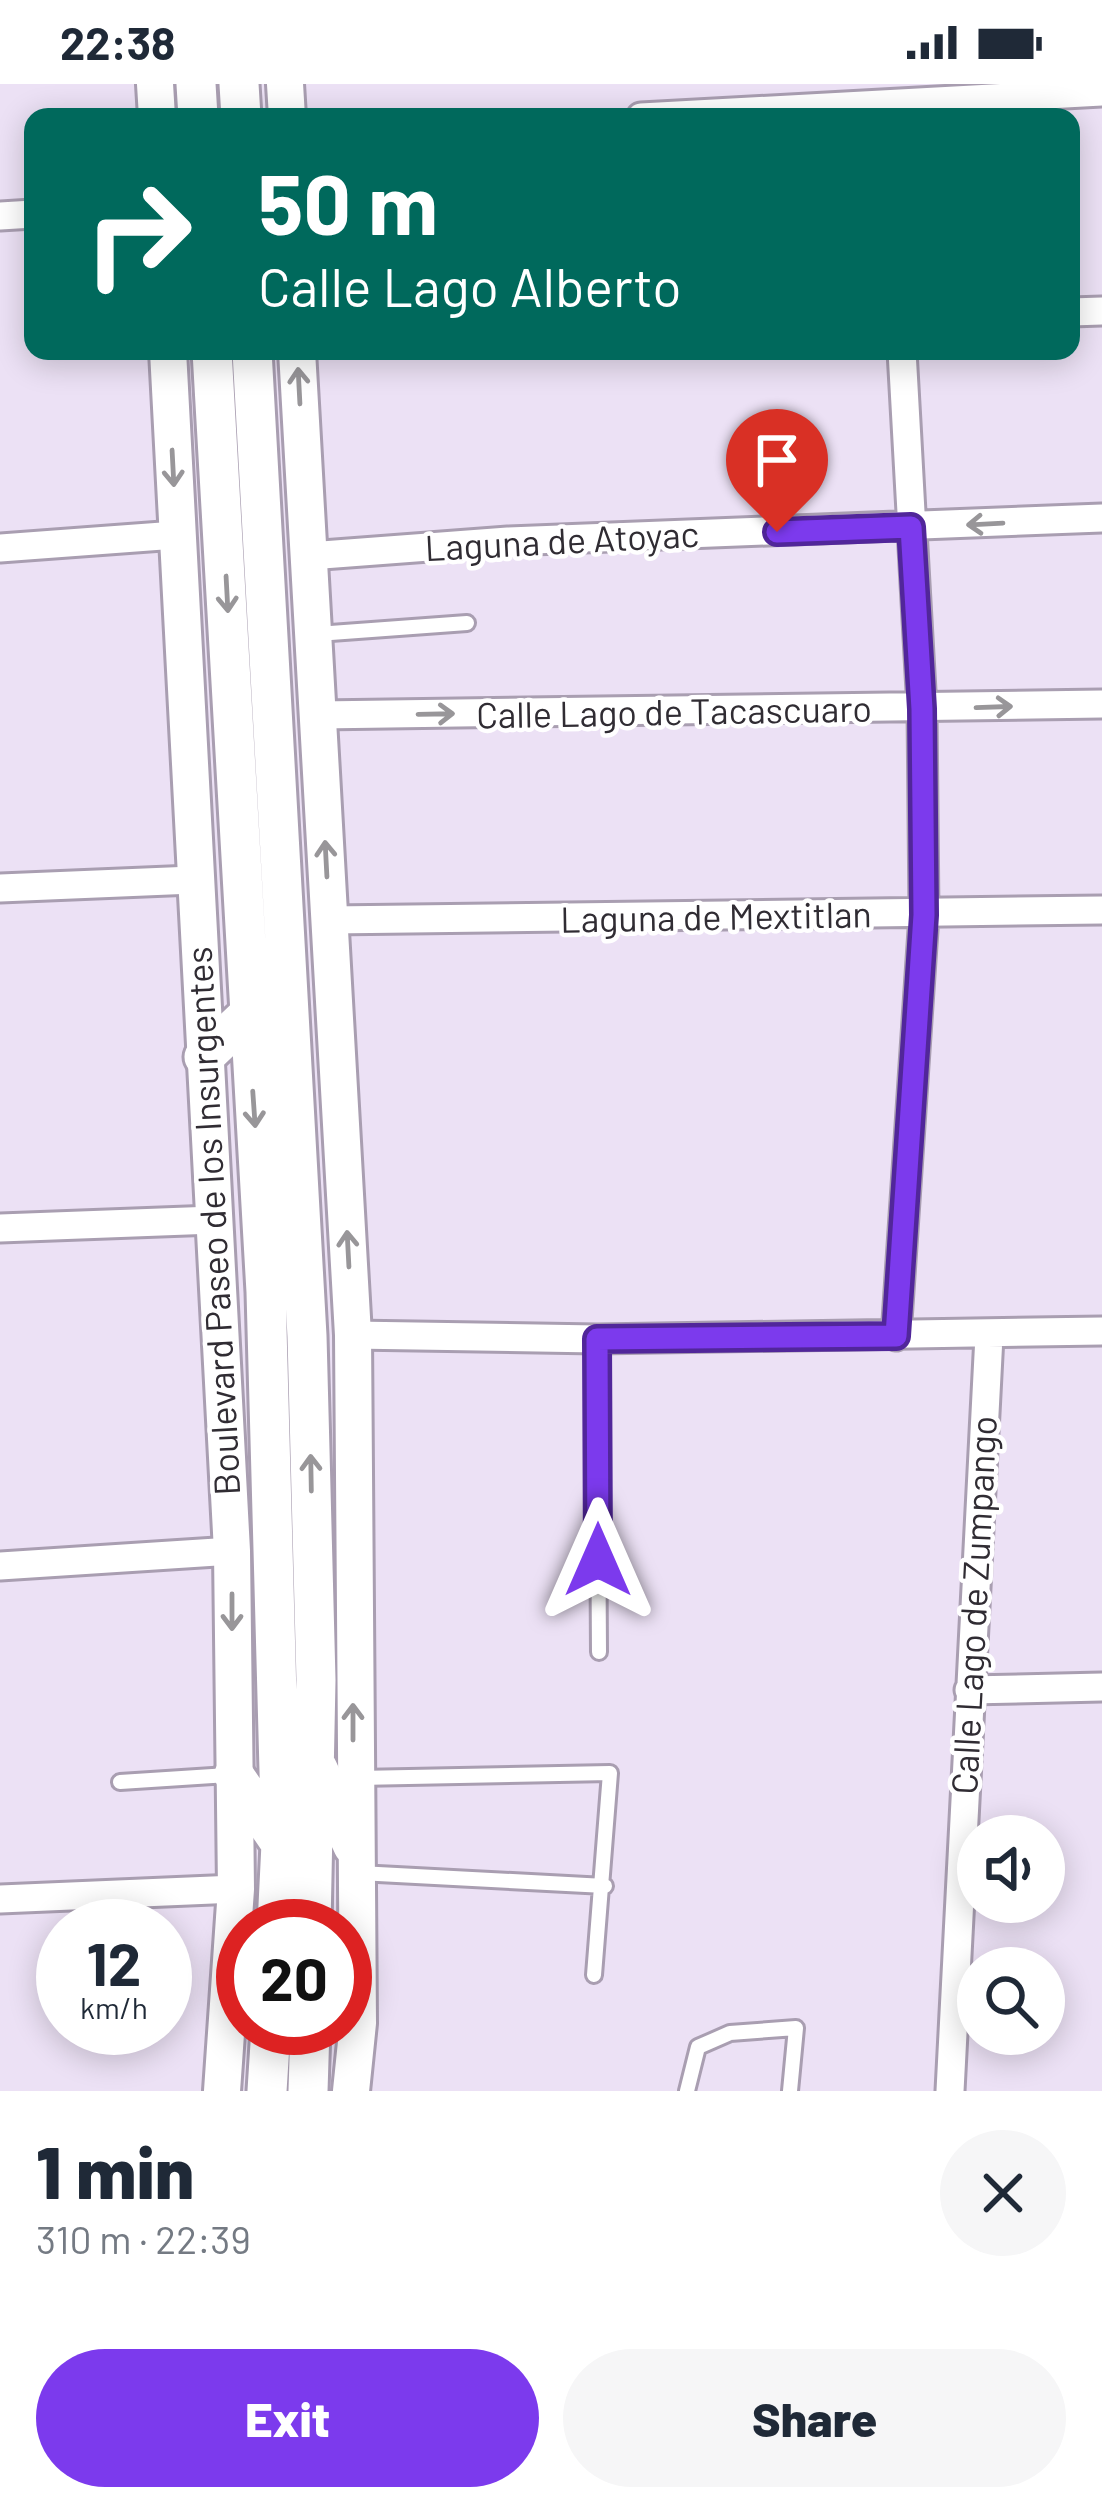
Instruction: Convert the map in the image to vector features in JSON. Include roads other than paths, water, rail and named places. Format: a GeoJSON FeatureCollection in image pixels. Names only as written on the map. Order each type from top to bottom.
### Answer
{"type":"FeatureCollection","features":[{"type":"Feature","properties":{"kind":"main road","name":"Boulevard Paseo de los Insurgentes"},"geometry":{"type":"LineString","coordinates":[[212,360],[266,1292],[281,1844],[278,1899]]}},
{"type":"Feature","properties":{"kind":"main road"},"geometry":{"type":"LineString","coordinates":[[253,360],[307,1336],[314,1759],[311,1899]]}},
{"type":"Feature","properties":{"kind":"main road"},"geometry":{"type":"LineString","coordinates":[[204,1058],[247,1016]]}},
{"type":"Feature","properties":{"kind":"main road"},"geometry":{"type":"LineString","coordinates":[[314,1759],[353,1859]]}},
{"type":"Feature","properties":{"kind":"main road"},"geometry":{"type":"LineString","coordinates":[[234,1775],[281,1844]]}},
{"type":"Feature","properties":{"kind":"main road"},"geometry":{"type":"LineString","coordinates":[[267,2091],[269,2055]]}},
{"type":"Feature","properties":{"kind":"main road"},"geometry":{"type":"LineString","coordinates":[[308,2091],[309,2055]]}},
{"type":"Feature","properties":{"kind":"street"},"geometry":{"type":"LineString","coordinates":[[784,108],[1102,92]]}},
{"type":"Feature","properties":{"kind":"street","name":"Boulevard Paseo de los Insurgentes"},"geometry":{"type":"LineString","coordinates":[[168,360],[232,1551],[236,1889],[222,2091]]}},
{"type":"Feature","properties":{"kind":"street"},"geometry":{"type":"LineString","coordinates":[[298,360],[353,1335],[353,1859],[358,2023],[351,2091]]}},
{"type":"Feature","properties":{"kind":"street"},"geometry":{"type":"LineString","coordinates":[[896,1336],[924,915],[922,709],[902,360]]}},
{"type":"Feature","properties":{"kind":"street","name":"Laguna de Atoyac"},"geometry":{"type":"LineString","coordinates":[[309,556],[508,541],[1102,518]]}},
{"type":"Feature","properties":{"kind":"street"},"geometry":{"type":"LineString","coordinates":[[0,548],[176,535]]}},
{"type":"Feature","properties":{"kind":"street","name":"Calle Lago de Tacascuaro"},"geometry":{"type":"LineString","coordinates":[[319,715],[1102,704]]}},
{"type":"Feature","properties":{"kind":"street"},"geometry":{"type":"LineString","coordinates":[[0,888],[193,880]]}},
{"type":"Feature","properties":{"kind":"street","name":"Laguna de Mextitlan"},"geometry":{"type":"LineString","coordinates":[[330,920],[1102,910]]}},
{"type":"Feature","properties":{"kind":"street"},"geometry":{"type":"LineString","coordinates":[[0,1228],[214,1220]]}},
{"type":"Feature","properties":{"kind":"street"},"geometry":{"type":"LineString","coordinates":[[353,1335],[597,1339],[1102,1331]]}},
{"type":"Feature","properties":{"kind":"street","name":"Calle Lago de Zumpango"},"geometry":{"type":"LineString","coordinates":[[950,2091],[989,1336]]}},
{"type":"Feature","properties":{"kind":"street"},"geometry":{"type":"LineString","coordinates":[[0,1566],[232,1551]]}},
{"type":"Feature","properties":{"kind":"street"},"geometry":{"type":"LineString","coordinates":[[969,1690],[1102,1687]]}},
{"type":"Feature","properties":{"kind":"street"},"geometry":{"type":"LineString","coordinates":[[0,1899],[236,1889]]}},
{"type":"Feature","properties":{"kind":"lane"},"geometry":{"type":"LineString","coordinates":[[314,635],[467,623]]}},
{"type":"Feature","properties":{"kind":"lane"},"geometry":{"type":"LineString","coordinates":[[597,1339],[598,1652]]}},
{"type":"Feature","properties":{"kind":"lane"},"geometry":{"type":"LineString","coordinates":[[353,1778],[610,1773],[605,1886],[594,1975]]}},
{"type":"Feature","properties":{"kind":"lane"},"geometry":{"type":"LineString","coordinates":[[120,1782],[234,1775]]}},
{"type":"Feature","properties":{"kind":"lane"},"geometry":{"type":"LineString","coordinates":[[353,1859],[605,1886]]}},
{"type":"Feature","properties":{"kind":"lane"},"geometry":{"type":"LineString","coordinates":[[687,2091],[698,2048],[730,2033],[796,2027],[790,2091]]}}]}
